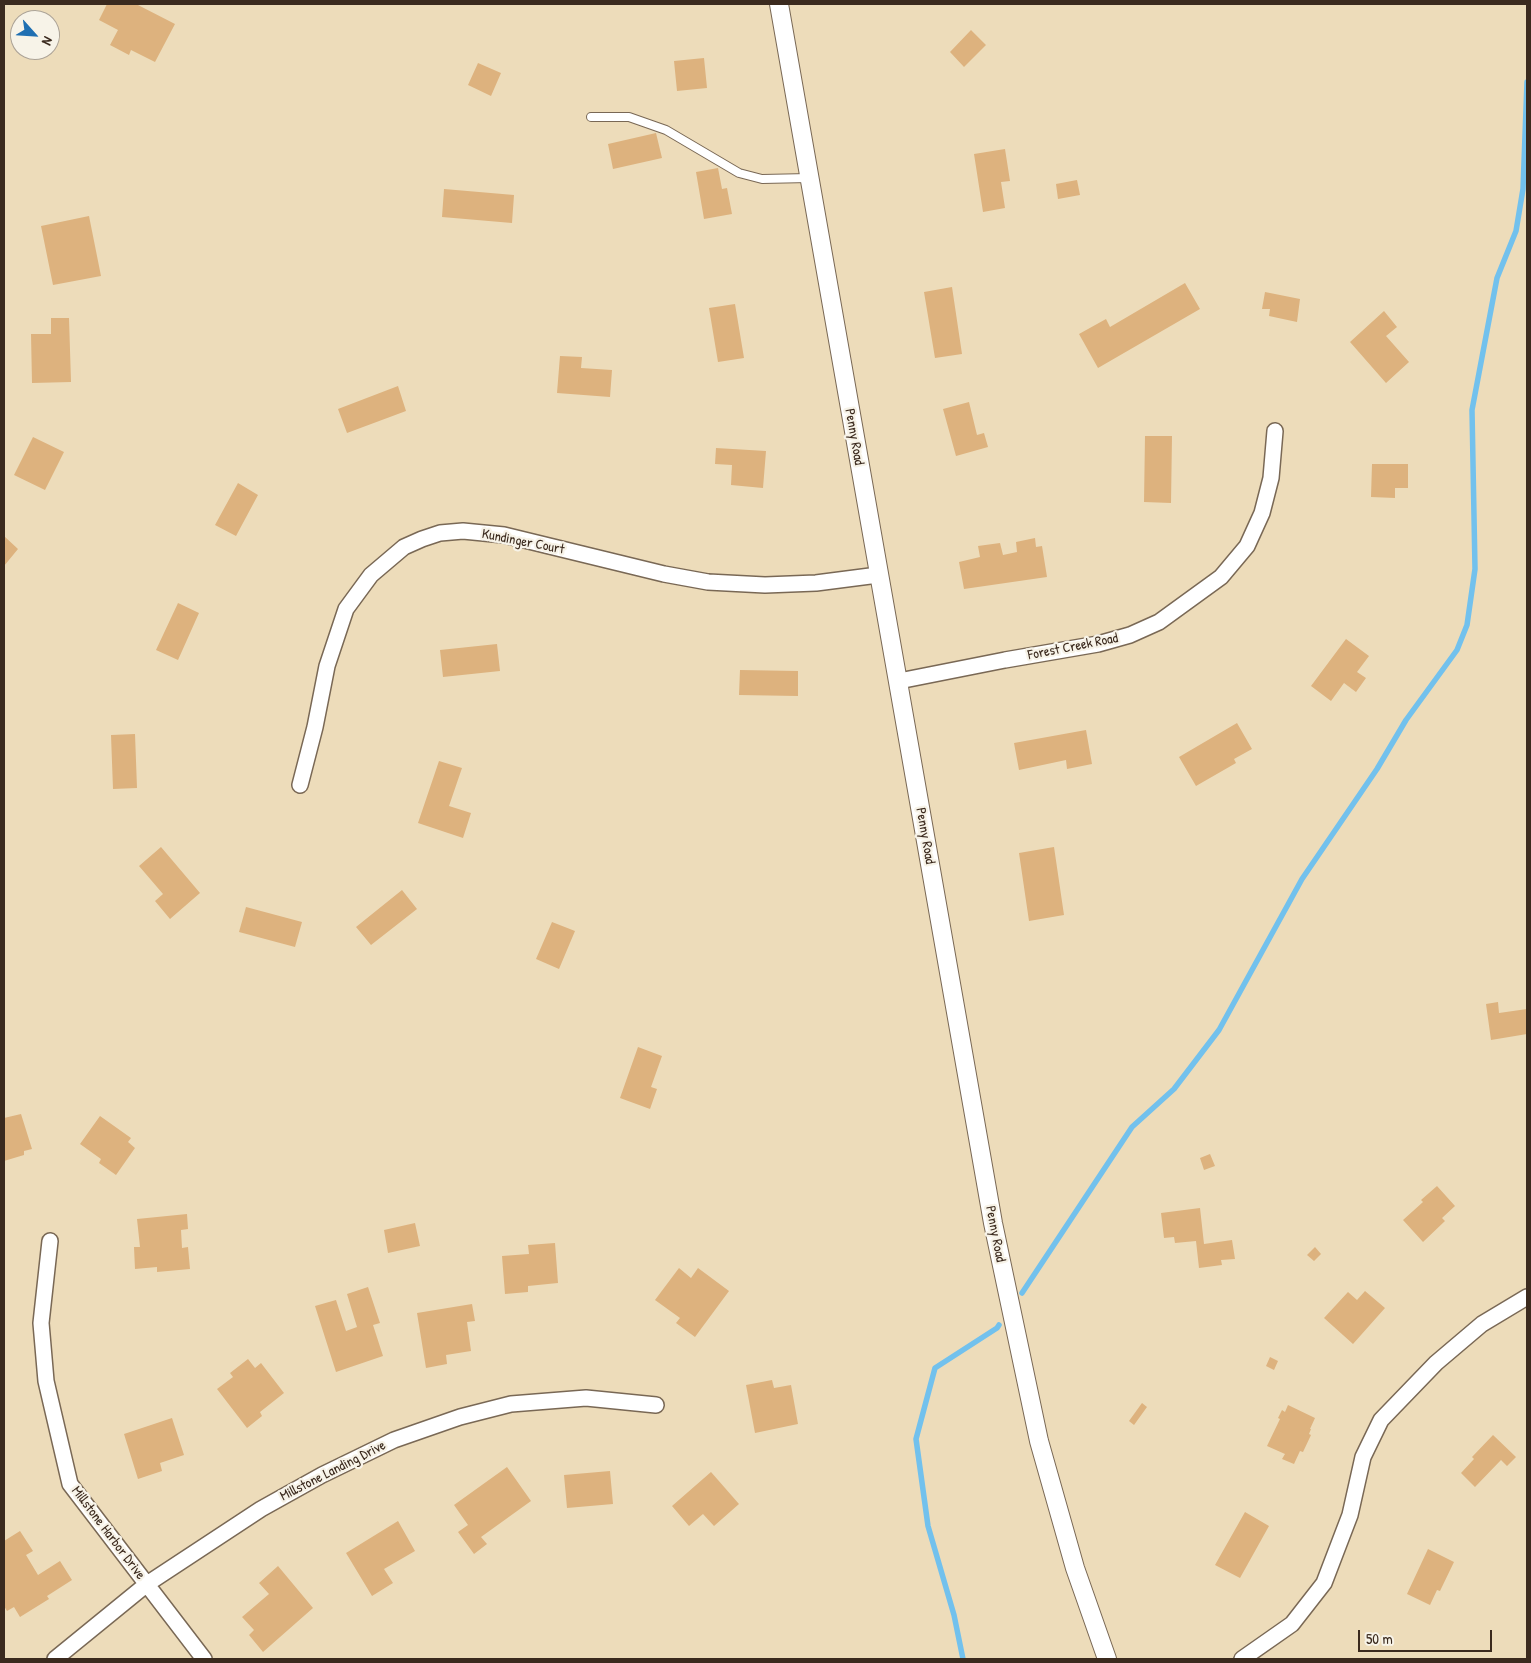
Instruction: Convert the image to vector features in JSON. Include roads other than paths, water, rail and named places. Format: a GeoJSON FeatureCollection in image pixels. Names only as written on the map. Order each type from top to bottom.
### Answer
{"type":"FeatureCollection","features":[{"type":"Feature","properties":{"kind":"street","name":"Penny Road"},"geometry":{"type":"LineString","coordinates":[[779,4],[878,575],[899,681],[975,1125],[1010,1309],[1048,1473],[1076,1568],[1107,1659]]}},
{"type":"Feature","properties":{"kind":"street","name":"Forest Creek Road"},"geometry":{"type":"LineString","coordinates":[[899,681],[1098,644],[1130,635],[1159,622],[1222,577],[1246,546],[1262,512],[1271,478],[1276,431]]}},
{"type":"Feature","properties":{"kind":"street","name":"Kundinger Court"},"geometry":{"type":"LineString","coordinates":[[300,786],[315,727],[327,666],[346,609],[371,575],[404,547],[422,539],[440,533],[463,531],[504,535],[664,574],[708,582],[765,585],[816,583],[878,575]]}},
{"type":"Feature","properties":{"kind":"street","name":"Millstone Harbor Drive"},"geometry":{"type":"LineString","coordinates":[[50,1241],[41,1323],[46,1381],[70,1484],[204,1659]]}},
{"type":"Feature","properties":{"kind":"street"},"geometry":{"type":"LineString","coordinates":[[1242,1659],[1292,1624],[1324,1583],[1350,1515],[1363,1457],[1381,1420],[1436,1363],[1482,1324],[1527,1297]]}},
{"type":"Feature","properties":{"kind":"street","name":"Millstone Landing Drive"},"geometry":{"type":"LineString","coordinates":[[55,1659],[147,1584],[261,1509],[322,1475],[394,1440],[450,1420],[511,1404],[586,1398],[656,1405]]}},
{"type":"Feature","properties":{"kind":"lane"},"geometry":{"type":"LineString","coordinates":[[591,117],[628,117],[666,130],[739,172],[762,179],[809,178]]}},
{"type":"Feature","properties":{"kind":"waterway"},"geometry":{"type":"LineString","coordinates":[[1022,1293],[1132,1127],[1174,1089],[1219,1030],[1302,879],[1377,769],[1406,720],[1457,650],[1467,625],[1475,569],[1472,410],[1497,278],[1516,231],[1523,189],[1527,82]]}},
{"type":"Feature","properties":{"kind":"waterway"},"geometry":{"type":"LineString","coordinates":[[963,1659],[954,1615],[928,1526],[916,1439],[935,1368],[999,1325]]}}]}
